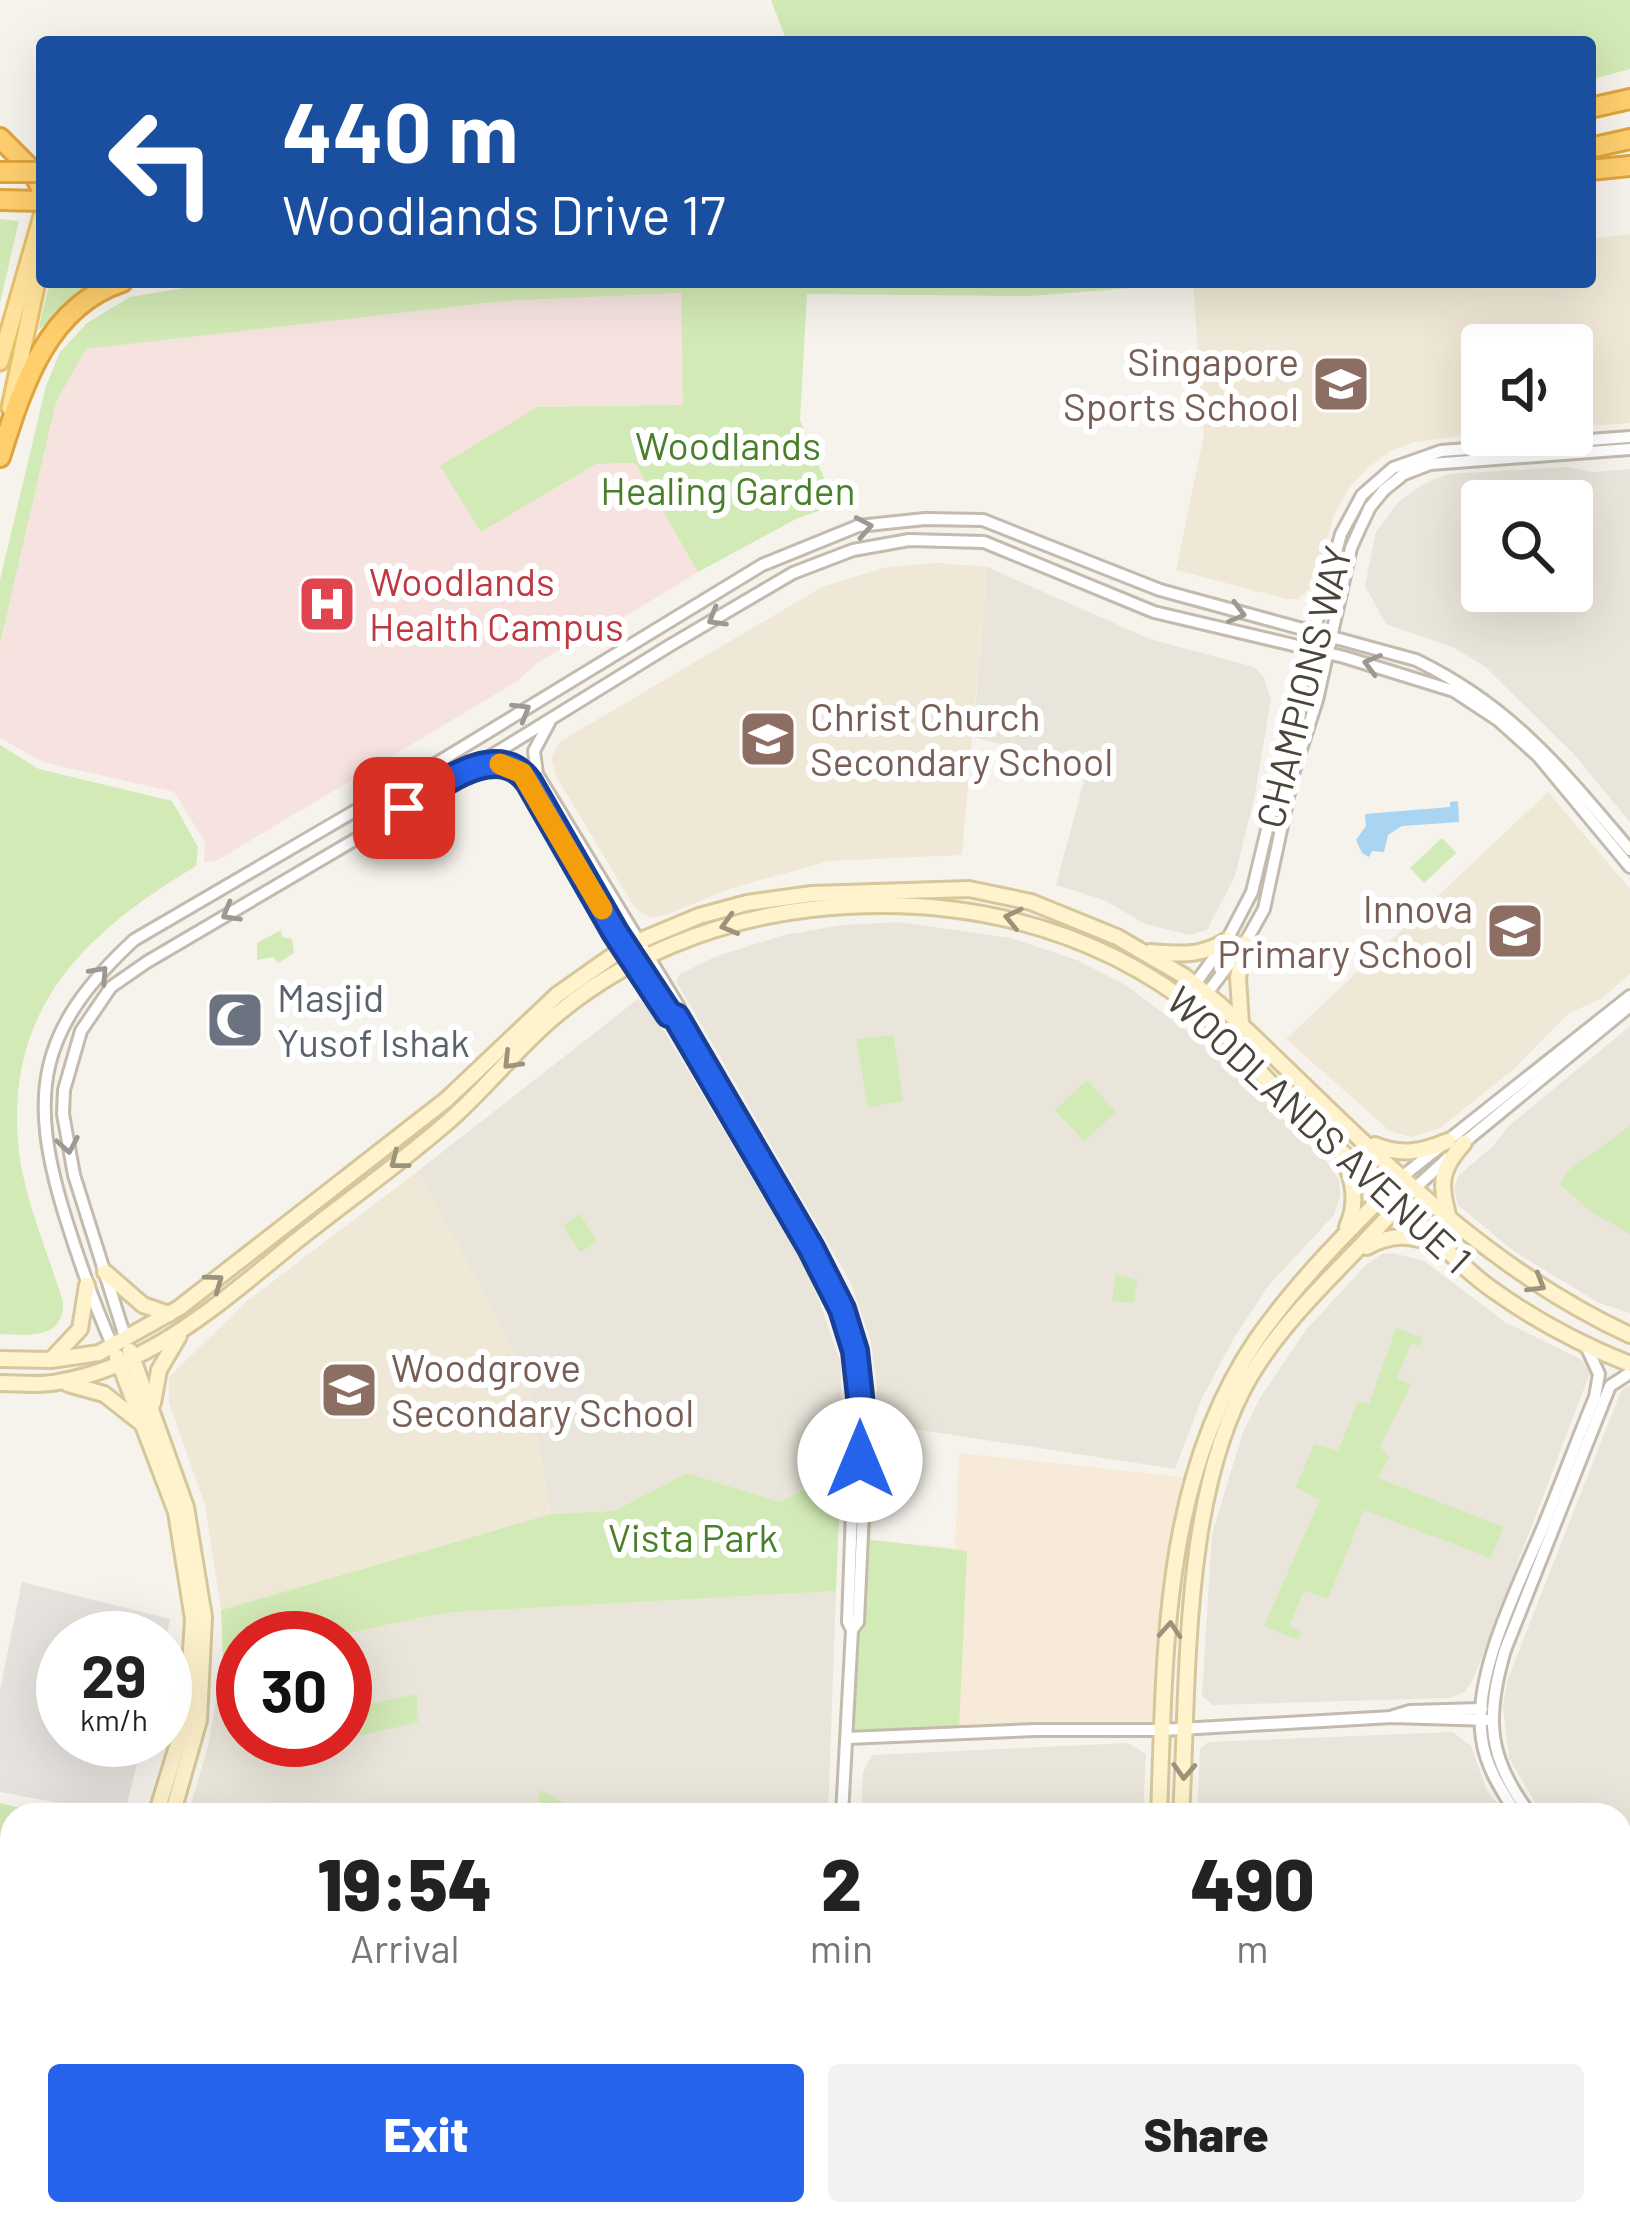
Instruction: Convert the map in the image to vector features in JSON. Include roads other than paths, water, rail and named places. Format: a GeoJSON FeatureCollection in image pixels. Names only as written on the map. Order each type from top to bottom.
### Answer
{"type":"FeatureCollection","features":[{"type":"Feature","properties":{"kind":"highway"},"geometry":{"type":"LineString","coordinates":[[1596,107],[1630,99]]}},
{"type":"Feature","properties":{"kind":"highway"},"geometry":{"type":"LineString","coordinates":[[0,138],[36,178]]}},
{"type":"Feature","properties":{"kind":"highway"},"geometry":{"type":"LineString","coordinates":[[1596,147],[1630,140]]}},
{"type":"Feature","properties":{"kind":"highway"},"geometry":{"type":"LineString","coordinates":[[1596,169],[1630,166]]}},
{"type":"Feature","properties":{"kind":"highway"},"geometry":{"type":"LineString","coordinates":[[0,172],[36,172]]}},
{"type":"Feature","properties":{"kind":"highway"},"geometry":{"type":"LineString","coordinates":[[0,200],[36,200]]}},
{"type":"Feature","properties":{"kind":"highway"},"geometry":{"type":"LineString","coordinates":[[0,455],[24,382],[56,327],[79,304],[110,288]]}},
{"type":"Feature","properties":{"kind":"main road"},"geometry":{"type":"LineString","coordinates":[[0,362],[36,237]]}},
{"type":"Feature","properties":{"kind":"main road"},"geometry":{"type":"LineString","coordinates":[[0,455],[36,286]]}},
{"type":"Feature","properties":{"kind":"street","name":"CHAMPIONS WAY"},"geometry":{"type":"LineString","coordinates":[[1190,1004],[1195,984],[1227,940],[1252,892],[1346,521],[1362,495],[1393,468],[1441,451],[1630,437]]}},
{"type":"Feature","properties":{"kind":"street","name":"CHAMPIONS WAY"},"geometry":{"type":"LineString","coordinates":[[1190,1004],[1208,995],[1245,943],[1268,895],[1348,561],[1370,507],[1404,474],[1450,460],[1630,448]]}},
{"type":"Feature","properties":{"kind":"street"},"geometry":{"type":"LineString","coordinates":[[120,1344],[87,1286],[47,1154],[43,1091],[58,1036],[100,971],[134,940],[762,565],[858,526],[925,519],[983,520],[1160,590],[1416,660],[1507,714],[1543,748],[1630,850]]}},
{"type":"Feature","properties":{"kind":"street"},"geometry":{"type":"LineString","coordinates":[[160,1803],[187,1714],[193,1619],[176,1512],[120,1344],[105,1272],[74,1174],[63,1114],[81,1031],[111,987],[147,962],[793,573],[853,550],[909,540],[984,542],[1154,612],[1328,653],[1454,692],[1498,720],[1538,756],[1630,867]]}},
{"type":"Feature","properties":{"kind":"street"},"geometry":{"type":"LineString","coordinates":[[556,714],[534,751],[537,774],[631,944]]}},
{"type":"Feature","properties":{"kind":"street"},"geometry":{"type":"LineString","coordinates":[[463,772],[491,763],[509,765],[522,773],[642,961],[669,1014],[676,1017],[842,1309],[855,1351],[862,1415],[858,1505],[863,1512],[843,1803]]}},
{"type":"Feature","properties":{"kind":"street","name":"WOODLANDS AVENUE 1"},"geometry":{"type":"LineString","coordinates":[[0,1359],[51,1360],[99,1353],[169,1314],[446,1100],[556,995],[631,944],[747,902],[812,894],[969,890],[1031,902],[1118,937],[1195,984],[1450,1223],[1508,1266],[1630,1335]]}},
{"type":"Feature","properties":{"kind":"street","name":"WOODLANDS AVENUE 1"},"geometry":{"type":"LineString","coordinates":[[0,1383],[56,1383],[126,1361],[182,1332],[450,1120],[547,1023],[586,994],[683,939],[814,909],[901,905],[977,910],[1031,922],[1122,960],[1190,1004],[1490,1288],[1630,1368]]}},
{"type":"Feature","properties":{"kind":"street"},"geometry":{"type":"LineString","coordinates":[[1145,952],[1193,955],[1227,940]]}},
{"type":"Feature","properties":{"kind":"street"},"geometry":{"type":"LineString","coordinates":[[1241,1024],[1238,977],[1245,943]]}},
{"type":"Feature","properties":{"kind":"street"},"geometry":{"type":"LineString","coordinates":[[1182,1803],[1197,1558],[1209,1480],[1228,1423],[1252,1374],[1301,1310],[1456,1142],[1630,996]]}},
{"type":"Feature","properties":{"kind":"street"},"geometry":{"type":"LineString","coordinates":[[1159,1803],[1178,1530],[1210,1427],[1257,1340],[1340,1241],[1403,1176],[1456,1142],[1630,1006]]}},
{"type":"Feature","properties":{"kind":"street"},"geometry":{"type":"LineString","coordinates":[[1310,1120],[1316,1111],[1312,1094]]}},
{"type":"Feature","properties":{"kind":"street"},"geometry":{"type":"LineString","coordinates":[[1364,1141],[1393,1152],[1456,1142]]}},
{"type":"Feature","properties":{"kind":"street"},"geometry":{"type":"LineString","coordinates":[[1450,1223],[1441,1176],[1456,1142]]}},
{"type":"Feature","properties":{"kind":"street"},"geometry":{"type":"LineString","coordinates":[[1338,1147],[1354,1194],[1354,1211],[1340,1241]]}},
{"type":"Feature","properties":{"kind":"street"},"geometry":{"type":"LineString","coordinates":[[298,1217],[313,1217],[346,1202]]}},
{"type":"Feature","properties":{"kind":"street"},"geometry":{"type":"LineString","coordinates":[[1344,1264],[1385,1238],[1419,1238],[1448,1250]]}},
{"type":"Feature","properties":{"kind":"street"},"geometry":{"type":"LineString","coordinates":[[105,1272],[142,1305],[169,1314]]}},
{"type":"Feature","properties":{"kind":"street"},"geometry":{"type":"LineString","coordinates":[[51,1360],[80,1329],[87,1286]]}},
{"type":"Feature","properties":{"kind":"street"},"geometry":{"type":"LineString","coordinates":[[147,1421],[159,1370],[182,1332]]}},
{"type":"Feature","properties":{"kind":"street"},"geometry":{"type":"LineString","coordinates":[[1509,1803],[1491,1772],[1486,1714],[1496,1648],[1598,1389],[1597,1365],[1585,1344]]}},
{"type":"Feature","properties":{"kind":"street"},"geometry":{"type":"LineString","coordinates":[[1523,1803],[1499,1764],[1486,1714],[1504,1651],[1610,1386],[1630,1368]]}},
{"type":"Feature","properties":{"kind":"street"},"geometry":{"type":"LineString","coordinates":[[56,1383],[104,1394],[147,1421],[186,1508],[204,1617],[199,1720],[175,1803]]}},
{"type":"Feature","properties":{"kind":"street"},"geometry":{"type":"LineString","coordinates":[[847,1738],[1162,1730],[1392,1717],[1410,1711],[1486,1714]]}},
{"type":"Feature","properties":{"kind":"water"},"geometry":{"type":"Polygon","coordinates":[[[1458,801],[1459,822],[1402,826],[1388,835],[1384,852],[1372,851],[1369,857],[1356,840],[1366,826],[1365,814],[1450,807],[1450,802],[1458,801]]]}},
{"type":"Feature","properties":{"kind":"place","name":"Singapore Sports School"},"geometry":{"type":"Point","coordinates":[1341,384]}},
{"type":"Feature","properties":{"kind":"place","name":"Woodlands Health Campus"},"geometry":{"type":"Point","coordinates":[327,604]}},
{"type":"Feature","properties":{"kind":"place","name":"Christ Church Secondary School"},"geometry":{"type":"Point","coordinates":[768,739]}},
{"type":"Feature","properties":{"kind":"place","name":"Innova Primary School"},"geometry":{"type":"Point","coordinates":[1515,931]}},
{"type":"Feature","properties":{"kind":"place","name":"Masjid Yusof Ishak"},"geometry":{"type":"Point","coordinates":[235,1020]}},
{"type":"Feature","properties":{"kind":"place","name":"Woodgrove Secondary School"},"geometry":{"type":"Point","coordinates":[349,1390]}},
{"type":"Feature","properties":{"kind":"park label","name":"Woodlands Healing Garden"},"geometry":{"type":"Point","coordinates":[728,468]}},
{"type":"Feature","properties":{"kind":"park label","name":"Vista Park"},"geometry":{"type":"Point","coordinates":[693,1538]}}]}
